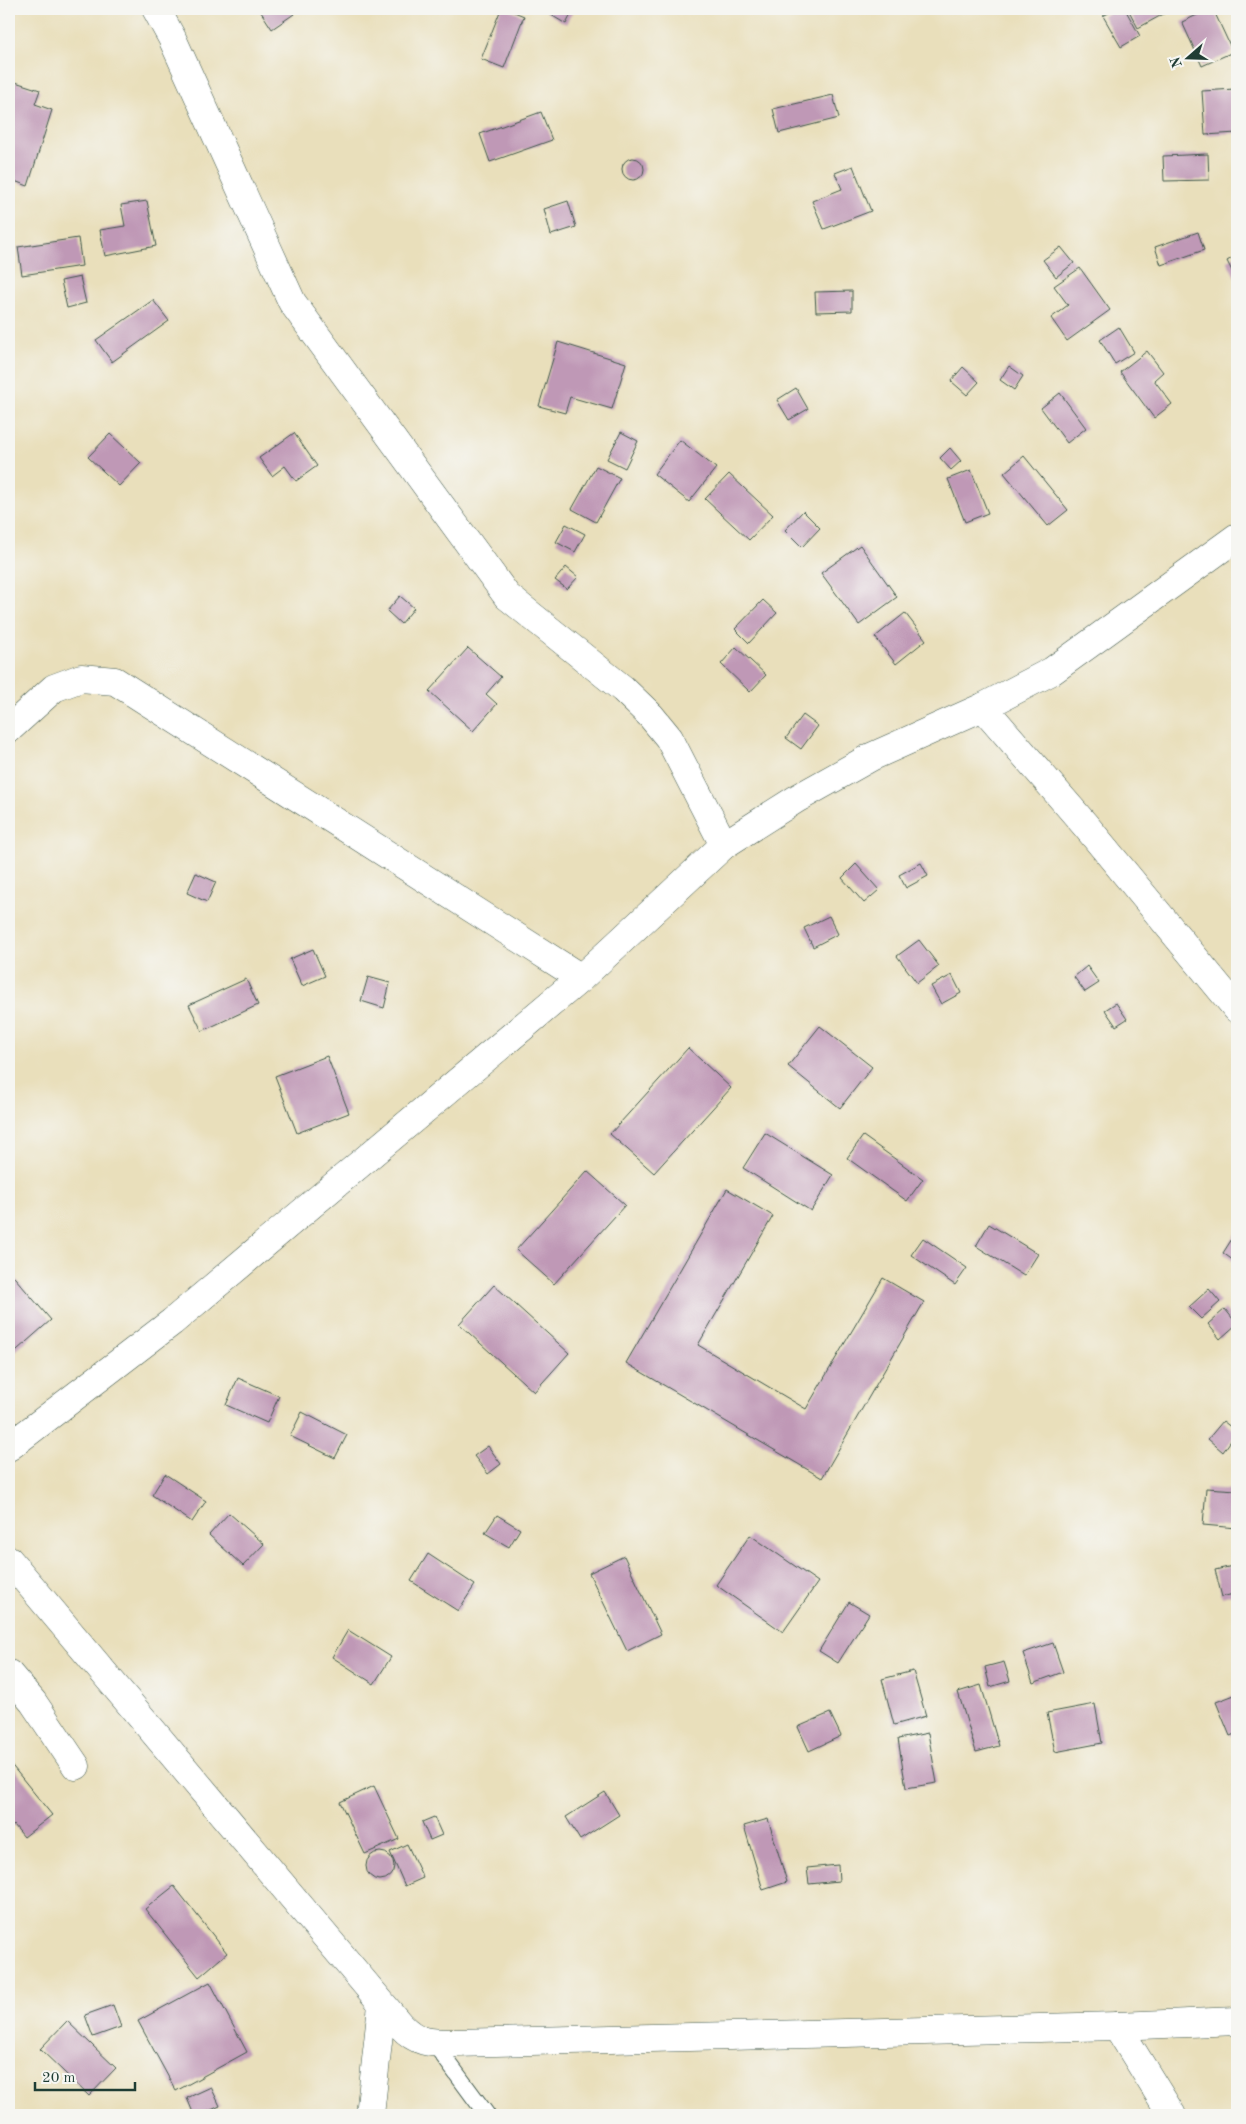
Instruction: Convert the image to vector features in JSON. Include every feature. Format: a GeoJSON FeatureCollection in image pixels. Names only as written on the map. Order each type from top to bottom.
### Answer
{"type":"FeatureCollection","features":[{"type":"Feature","properties":{"kind":"street"},"geometry":{"type":"LineString","coordinates":[[156,9],[172,38],[292,302],[507,596],[622,689],[651,716],[669,738],[724,845]]}},
{"type":"Feature","properties":{"kind":"street"},"geometry":{"type":"LineString","coordinates":[[9,1448],[172,1322],[581,978],[724,845],[798,798],[871,758],[983,707],[1052,671],[1237,537]]}},
{"type":"Feature","properties":{"kind":"street"},"geometry":{"type":"LineString","coordinates":[[9,728],[54,688],[81,678],[115,681],[581,978]]}},
{"type":"Feature","properties":{"kind":"street"},"geometry":{"type":"LineString","coordinates":[[983,707],[1092,833],[1237,1008]]}},
{"type":"Feature","properties":{"kind":"street"},"geometry":{"type":"LineString","coordinates":[[9,1560],[382,2005],[409,2035],[420,2041],[434,2043],[1117,2026],[1237,2021]]}},
{"type":"Feature","properties":{"kind":"street"},"geometry":{"type":"LineString","coordinates":[[9,1674],[33,1702],[76,1766]]}},
{"type":"Feature","properties":{"kind":"street"},"geometry":{"type":"LineString","coordinates":[[370,2115],[382,2005]]}},
{"type":"Feature","properties":{"kind":"street"},"geometry":{"type":"LineString","coordinates":[[1117,2026],[1172,2115]]}},
{"type":"Feature","properties":{"kind":"lane"},"geometry":{"type":"LineString","coordinates":[[434,2043],[487,2115]]}},
{"type":"Feature","properties":{"kind":"building"},"geometry":{"type":"Polygon","coordinates":[[[259,9],[290,9],[294,14],[272,29],[259,9]]]}},
{"type":"Feature","properties":{"kind":"building"},"geometry":{"type":"Polygon","coordinates":[[[501,9],[507,9],[524,16],[504,68],[481,59],[501,9]]]}},
{"type":"Feature","properties":{"kind":"building"},"geometry":{"type":"Polygon","coordinates":[[[548,9],[574,9],[566,24],[546,12],[548,9]]]}},
{"type":"Feature","properties":{"kind":"building"},"geometry":{"type":"Polygon","coordinates":[[[1116,9],[1125,9],[1140,36],[1121,47],[1103,16],[1116,9]]]}},
{"type":"Feature","properties":{"kind":"building"},"geometry":{"type":"Polygon","coordinates":[[[1128,9],[1168,9],[1169,11],[1138,28],[1128,9]]]}},
{"type":"Feature","properties":{"kind":"building"},"geometry":{"type":"Polygon","coordinates":[[[1213,9],[1233,52],[1202,66],[1182,22],[1213,9]]]}},
{"type":"Feature","properties":{"kind":"building"},"geometry":{"type":"Polygon","coordinates":[[[9,80],[40,90],[35,104],[52,110],[28,186],[9,179],[9,80]]]}},
{"type":"Feature","properties":{"kind":"building"},"geometry":{"type":"Polygon","coordinates":[[[1235,89],[1237,133],[1205,135],[1202,91],[1235,89]]]}},
{"type":"Feature","properties":{"kind":"building"},"geometry":{"type":"Polygon","coordinates":[[[833,95],[839,118],[779,133],[773,109],[833,95]]]}},
{"type":"Feature","properties":{"kind":"building"},"geometry":{"type":"Polygon","coordinates":[[[541,112],[552,140],[490,162],[480,134],[541,112]]]}},
{"type":"Feature","properties":{"kind":"building"},"geometry":{"type":"Polygon","coordinates":[[[1208,154],[1209,180],[1164,181],[1163,156],[1208,154]]]}},
{"type":"Feature","properties":{"kind":"building"},"geometry":{"type":"Polygon","coordinates":[[[633,158],[641,161],[644,169],[641,177],[633,180],[625,177],[622,169],[625,161],[633,158]]]}},
{"type":"Feature","properties":{"kind":"building"},"geometry":{"type":"Polygon","coordinates":[[[853,166],[871,211],[824,229],[812,201],[842,189],[835,173],[853,166]]]}},
{"type":"Feature","properties":{"kind":"building"},"geometry":{"type":"Polygon","coordinates":[[[147,201],[156,246],[105,256],[100,230],[125,226],[121,205],[147,201]]]}},
{"type":"Feature","properties":{"kind":"building"},"geometry":{"type":"Polygon","coordinates":[[[568,201],[576,227],[551,235],[544,209],[568,201]]]}},
{"type":"Feature","properties":{"kind":"building"},"geometry":{"type":"Polygon","coordinates":[[[1198,232],[1204,250],[1161,265],[1155,247],[1198,232]]]}},
{"type":"Feature","properties":{"kind":"building"},"geometry":{"type":"Polygon","coordinates":[[[78,238],[82,266],[22,275],[18,247],[78,238]]]}},
{"type":"Feature","properties":{"kind":"building"},"geometry":{"type":"Polygon","coordinates":[[[1061,247],[1074,263],[1056,277],[1043,260],[1061,247]]]}},
{"type":"Feature","properties":{"kind":"building"},"geometry":{"type":"Polygon","coordinates":[[[1237,255],[1237,281],[1227,261],[1237,255]]]}},
{"type":"Feature","properties":{"kind":"building"},"geometry":{"type":"Polygon","coordinates":[[[1080,268],[1110,310],[1067,341],[1051,318],[1068,305],[1054,286],[1080,268]]]}},
{"type":"Feature","properties":{"kind":"building"},"geometry":{"type":"Polygon","coordinates":[[[80,277],[86,303],[67,308],[61,281],[80,277]]]}},
{"type":"Feature","properties":{"kind":"building"},"geometry":{"type":"Polygon","coordinates":[[[852,291],[852,311],[816,312],[815,292],[852,291]]]}},
{"type":"Feature","properties":{"kind":"building"},"geometry":{"type":"Polygon","coordinates":[[[153,300],[169,321],[112,362],[96,340],[153,300]]]}},
{"type":"Feature","properties":{"kind":"building"},"geometry":{"type":"Polygon","coordinates":[[[1119,327],[1134,352],[1115,364],[1100,340],[1119,327]]]}},
{"type":"Feature","properties":{"kind":"building"},"geometry":{"type":"Polygon","coordinates":[[[558,342],[626,363],[612,409],[570,397],[565,413],[539,406],[558,342]]]}},
{"type":"Feature","properties":{"kind":"building"},"geometry":{"type":"Polygon","coordinates":[[[1147,351],[1163,372],[1154,380],[1172,404],[1154,418],[1120,372],[1147,351]]]}},
{"type":"Feature","properties":{"kind":"building"},"geometry":{"type":"Polygon","coordinates":[[[1009,366],[1023,376],[1014,390],[1000,380],[1009,366]]]}},
{"type":"Feature","properties":{"kind":"building"},"geometry":{"type":"Polygon","coordinates":[[[963,367],[979,382],[967,395],[951,381],[963,367]]]}},
{"type":"Feature","properties":{"kind":"building"},"geometry":{"type":"Polygon","coordinates":[[[796,388],[808,409],[789,420],[777,400],[796,388]]]}},
{"type":"Feature","properties":{"kind":"building"},"geometry":{"type":"Polygon","coordinates":[[[1060,393],[1086,428],[1067,443],[1041,408],[1060,393]]]}},
{"type":"Feature","properties":{"kind":"building"},"geometry":{"type":"Polygon","coordinates":[[[621,432],[638,441],[625,468],[607,459],[621,432]]]}},
{"type":"Feature","properties":{"kind":"building"},"geometry":{"type":"Polygon","coordinates":[[[294,433],[317,466],[296,481],[285,466],[272,476],[259,458],[294,433]]]}},
{"type":"Feature","properties":{"kind":"building"},"geometry":{"type":"Polygon","coordinates":[[[110,434],[141,463],[119,486],[88,457],[110,434]]]}},
{"type":"Feature","properties":{"kind":"building"},"geometry":{"type":"Polygon","coordinates":[[[680,440],[716,468],[689,502],[654,474],[680,440]]]}},
{"type":"Feature","properties":{"kind":"building"},"geometry":{"type":"Polygon","coordinates":[[[950,448],[961,461],[951,470],[940,458],[950,448]]]}},
{"type":"Feature","properties":{"kind":"building"},"geometry":{"type":"Polygon","coordinates":[[[1024,456],[1068,510],[1048,526],[1004,473],[1024,456]]]}},
{"type":"Feature","properties":{"kind":"building"},"geometry":{"type":"Polygon","coordinates":[[[596,466],[620,478],[596,522],[572,509],[596,466]]]}},
{"type":"Feature","properties":{"kind":"building"},"geometry":{"type":"Polygon","coordinates":[[[971,470],[988,513],[965,522],[948,479],[971,470]]]}},
{"type":"Feature","properties":{"kind":"building"},"geometry":{"type":"Polygon","coordinates":[[[729,474],[773,515],[749,540],[705,499],[729,474]]]}},
{"type":"Feature","properties":{"kind":"building"},"geometry":{"type":"Polygon","coordinates":[[[803,511],[820,528],[802,547],[785,530],[803,511]]]}},
{"type":"Feature","properties":{"kind":"building"},"geometry":{"type":"Polygon","coordinates":[[[566,524],[585,534],[575,552],[556,542],[566,524]]]}},
{"type":"Feature","properties":{"kind":"building"},"geometry":{"type":"Polygon","coordinates":[[[860,545],[897,597],[859,625],[821,573],[860,545]]]}},
{"type":"Feature","properties":{"kind":"building"},"geometry":{"type":"Polygon","coordinates":[[[566,567],[578,577],[567,589],[555,580],[566,567]]]}},
{"type":"Feature","properties":{"kind":"building"},"geometry":{"type":"Polygon","coordinates":[[[400,596],[414,608],[401,624],[387,611],[400,596]]]}},
{"type":"Feature","properties":{"kind":"building"},"geometry":{"type":"Polygon","coordinates":[[[763,600],[777,613],[749,643],[735,629],[763,600]]]}},
{"type":"Feature","properties":{"kind":"building"},"geometry":{"type":"Polygon","coordinates":[[[905,613],[926,640],[896,664],[875,637],[905,613]]]}},
{"type":"Feature","properties":{"kind":"building"},"geometry":{"type":"Polygon","coordinates":[[[736,647],[766,675],[750,692],[721,664],[736,647]]]}},
{"type":"Feature","properties":{"kind":"building"},"geometry":{"type":"Polygon","coordinates":[[[468,648],[501,677],[486,694],[497,704],[473,731],[429,691],[468,648]]]}},
{"type":"Feature","properties":{"kind":"building"},"geometry":{"type":"Polygon","coordinates":[[[803,715],[818,726],[801,749],[786,738],[803,715]]]}},
{"type":"Feature","properties":{"kind":"building"},"geometry":{"type":"Polygon","coordinates":[[[921,863],[928,876],[906,888],[899,875],[921,863]]]}},
{"type":"Feature","properties":{"kind":"building"},"geometry":{"type":"Polygon","coordinates":[[[856,864],[879,890],[864,903],[842,878],[856,864]]]}},
{"type":"Feature","properties":{"kind":"building"},"geometry":{"type":"Polygon","coordinates":[[[196,873],[216,882],[207,902],[187,893],[196,873]]]}},
{"type":"Feature","properties":{"kind":"building"},"geometry":{"type":"Polygon","coordinates":[[[829,916],[838,934],[813,947],[804,928],[829,916]]]}},
{"type":"Feature","properties":{"kind":"building"},"geometry":{"type":"Polygon","coordinates":[[[919,940],[939,966],[917,983],[897,956],[919,940]]]}},
{"type":"Feature","properties":{"kind":"building"},"geometry":{"type":"Polygon","coordinates":[[[313,949],[325,976],[302,986],[290,959],[313,949]]]}},
{"type":"Feature","properties":{"kind":"building"},"geometry":{"type":"Polygon","coordinates":[[[1087,966],[1099,983],[1085,992],[1074,977],[1087,966]]]}},
{"type":"Feature","properties":{"kind":"building"},"geometry":{"type":"Polygon","coordinates":[[[952,975],[961,993],[941,1004],[931,986],[952,975]]]}},
{"type":"Feature","properties":{"kind":"building"},"geometry":{"type":"Polygon","coordinates":[[[368,977],[390,983],[384,1008],[361,1001],[368,977]]]}},
{"type":"Feature","properties":{"kind":"building"},"geometry":{"type":"Polygon","coordinates":[[[246,979],[258,1005],[202,1031],[189,1005],[246,979]]]}},
{"type":"Feature","properties":{"kind":"building"},"geometry":{"type":"Polygon","coordinates":[[[1116,1003],[1127,1019],[1116,1026],[1105,1010],[1116,1003]]]}},
{"type":"Feature","properties":{"kind":"building"},"geometry":{"type":"Polygon","coordinates":[[[820,1026],[872,1067],[840,1108],[788,1066],[820,1026]]]}},
{"type":"Feature","properties":{"kind":"building"},"geometry":{"type":"Polygon","coordinates":[[[688,1048],[731,1088],[654,1173],[610,1134],[688,1048]]]}},
{"type":"Feature","properties":{"kind":"building"},"geometry":{"type":"Polygon","coordinates":[[[327,1056],[349,1113],[297,1133],[275,1076],[327,1056]]]}},
{"type":"Feature","properties":{"kind":"building"},"geometry":{"type":"Polygon","coordinates":[[[765,1133],[833,1175],[811,1211],[743,1168],[765,1133]]]}},
{"type":"Feature","properties":{"kind":"building"},"geometry":{"type":"Polygon","coordinates":[[[863,1136],[923,1179],[907,1201],[847,1158],[863,1136]]]}},
{"type":"Feature","properties":{"kind":"building"},"geometry":{"type":"Polygon","coordinates":[[[587,1171],[625,1205],[554,1284],[516,1250],[587,1171]]]}},
{"type":"Feature","properties":{"kind":"building"},"geometry":{"type":"Polygon","coordinates":[[[727,1189],[773,1216],[698,1345],[806,1409],[883,1278],[924,1302],[822,1478],[626,1363],[727,1189]]]}},
{"type":"Feature","properties":{"kind":"building"},"geometry":{"type":"Polygon","coordinates":[[[989,1224],[1038,1254],[1024,1276],[976,1246],[989,1224]]]}},
{"type":"Feature","properties":{"kind":"building"},"geometry":{"type":"Polygon","coordinates":[[[1237,1231],[1237,1263],[1223,1253],[1237,1231]]]}},
{"type":"Feature","properties":{"kind":"building"},"geometry":{"type":"Polygon","coordinates":[[[923,1238],[967,1268],[955,1285],[911,1255],[923,1238]]]}},
{"type":"Feature","properties":{"kind":"building"},"geometry":{"type":"Polygon","coordinates":[[[9,1271],[51,1320],[9,1357],[9,1271]]]}},
{"type":"Feature","properties":{"kind":"building"},"geometry":{"type":"Polygon","coordinates":[[[494,1285],[569,1353],[534,1392],[459,1324],[494,1285]]]}},
{"type":"Feature","properties":{"kind":"building"},"geometry":{"type":"Polygon","coordinates":[[[1209,1289],[1220,1302],[1201,1319],[1189,1307],[1209,1289]]]}},
{"type":"Feature","properties":{"kind":"building"},"geometry":{"type":"Polygon","coordinates":[[[1225,1309],[1237,1324],[1220,1339],[1208,1324],[1225,1309]]]}},
{"type":"Feature","properties":{"kind":"building"},"geometry":{"type":"Polygon","coordinates":[[[238,1378],[279,1396],[267,1423],[226,1405],[238,1378]]]}},
{"type":"Feature","properties":{"kind":"building"},"geometry":{"type":"Polygon","coordinates":[[[302,1412],[347,1435],[335,1458],[290,1436],[302,1412]]]}},
{"type":"Feature","properties":{"kind":"building"},"geometry":{"type":"Polygon","coordinates":[[[1223,1421],[1237,1432],[1223,1452],[1208,1439],[1223,1421]]]}},
{"type":"Feature","properties":{"kind":"building"},"geometry":{"type":"Polygon","coordinates":[[[488,1446],[501,1464],[488,1474],[474,1456],[488,1446]]]}},
{"type":"Feature","properties":{"kind":"building"},"geometry":{"type":"Polygon","coordinates":[[[165,1474],[206,1501],[192,1522],[152,1495],[165,1474]]]}},
{"type":"Feature","properties":{"kind":"building"},"geometry":{"type":"Polygon","coordinates":[[[1206,1488],[1237,1490],[1237,1528],[1203,1525],[1206,1488]]]}},
{"type":"Feature","properties":{"kind":"building"},"geometry":{"type":"Polygon","coordinates":[[[229,1513],[264,1544],[243,1566],[209,1535],[229,1513]]]}},
{"type":"Feature","properties":{"kind":"building"},"geometry":{"type":"Polygon","coordinates":[[[497,1515],[520,1529],[509,1547],[485,1533],[497,1515]]]}},
{"type":"Feature","properties":{"kind":"building"},"geometry":{"type":"Polygon","coordinates":[[[750,1535],[818,1582],[783,1632],[716,1585],[750,1535]]]}},
{"type":"Feature","properties":{"kind":"building"},"geometry":{"type":"Polygon","coordinates":[[[428,1554],[475,1585],[458,1611],[411,1581],[428,1554]]]}},
{"type":"Feature","properties":{"kind":"building"},"geometry":{"type":"Polygon","coordinates":[[[624,1556],[661,1634],[627,1651],[589,1573],[624,1556]]]}},
{"type":"Feature","properties":{"kind":"building"},"geometry":{"type":"Polygon","coordinates":[[[1237,1565],[1237,1593],[1222,1597],[1215,1570],[1237,1565]]]}},
{"type":"Feature","properties":{"kind":"building"},"geometry":{"type":"Polygon","coordinates":[[[849,1602],[869,1614],[838,1663],[819,1651],[849,1602]]]}},
{"type":"Feature","properties":{"kind":"building"},"geometry":{"type":"Polygon","coordinates":[[[348,1630],[391,1657],[374,1684],[332,1657],[348,1630]]]}},
{"type":"Feature","properties":{"kind":"building"},"geometry":{"type":"Polygon","coordinates":[[[1053,1643],[1063,1672],[1033,1683],[1023,1653],[1053,1643]]]}},
{"type":"Feature","properties":{"kind":"building"},"geometry":{"type":"Polygon","coordinates":[[[1004,1662],[1010,1681],[990,1687],[985,1667],[1004,1662]]]}},
{"type":"Feature","properties":{"kind":"building"},"geometry":{"type":"Polygon","coordinates":[[[913,1671],[926,1716],[894,1725],[882,1679],[913,1671]]]}},
{"type":"Feature","properties":{"kind":"building"},"geometry":{"type":"Polygon","coordinates":[[[981,1685],[999,1746],[976,1752],[958,1692],[981,1685]]]}},
{"type":"Feature","properties":{"kind":"building"},"geometry":{"type":"Polygon","coordinates":[[[1237,1694],[1237,1733],[1230,1736],[1216,1702],[1237,1694]]]}},
{"type":"Feature","properties":{"kind":"building"},"geometry":{"type":"Polygon","coordinates":[[[1095,1704],[1102,1743],[1055,1752],[1047,1713],[1095,1704]]]}},
{"type":"Feature","properties":{"kind":"building"},"geometry":{"type":"Polygon","coordinates":[[[830,1713],[841,1736],[809,1751],[798,1727],[830,1713]]]}},
{"type":"Feature","properties":{"kind":"building"},"geometry":{"type":"Polygon","coordinates":[[[928,1733],[937,1783],[906,1788],[898,1739],[928,1733]]]}},
{"type":"Feature","properties":{"kind":"building"},"geometry":{"type":"Polygon","coordinates":[[[9,1762],[52,1815],[24,1837],[14,1825],[9,1830],[9,1762]]]}},
{"type":"Feature","properties":{"kind":"building"},"geometry":{"type":"Polygon","coordinates":[[[374,1786],[399,1839],[365,1854],[340,1802],[374,1786]]]}},
{"type":"Feature","properties":{"kind":"building"},"geometry":{"type":"Polygon","coordinates":[[[605,1792],[619,1815],[580,1840],[566,1817],[605,1792]]]}},
{"type":"Feature","properties":{"kind":"building"},"geometry":{"type":"Polygon","coordinates":[[[434,1817],[442,1835],[430,1840],[422,1822],[434,1817]]]}},
{"type":"Feature","properties":{"kind":"building"},"geometry":{"type":"Polygon","coordinates":[[[768,1819],[787,1882],[763,1890],[744,1826],[768,1819]]]}},
{"type":"Feature","properties":{"kind":"building"},"geometry":{"type":"Polygon","coordinates":[[[407,1844],[423,1878],[405,1886],[390,1852],[407,1844]]]}},
{"type":"Feature","properties":{"kind":"building"},"geometry":{"type":"Polygon","coordinates":[[[380,1852],[390,1856],[394,1866],[390,1876],[380,1880],[370,1876],[366,1866],[370,1856],[380,1852]]]}},
{"type":"Feature","properties":{"kind":"building"},"geometry":{"type":"Polygon","coordinates":[[[838,1865],[839,1881],[809,1884],[807,1868],[838,1865]]]}},
{"type":"Feature","properties":{"kind":"building"},"geometry":{"type":"Polygon","coordinates":[[[174,1886],[227,1953],[199,1977],[145,1909],[174,1886]]]}},
{"type":"Feature","properties":{"kind":"building"},"geometry":{"type":"Polygon","coordinates":[[[210,1982],[247,2052],[176,2091],[138,2021],[210,1982]]]}},
{"type":"Feature","properties":{"kind":"building"},"geometry":{"type":"Polygon","coordinates":[[[113,2005],[121,2027],[93,2037],[85,2015],[113,2005]]]}},
{"type":"Feature","properties":{"kind":"building"},"geometry":{"type":"Polygon","coordinates":[[[67,2021],[116,2068],[89,2096],[40,2049],[67,2021]]]}},
{"type":"Feature","properties":{"kind":"building"},"geometry":{"type":"Polygon","coordinates":[[[211,2087],[220,2106],[200,2115],[194,2115],[187,2098],[211,2087]]]}}]}
